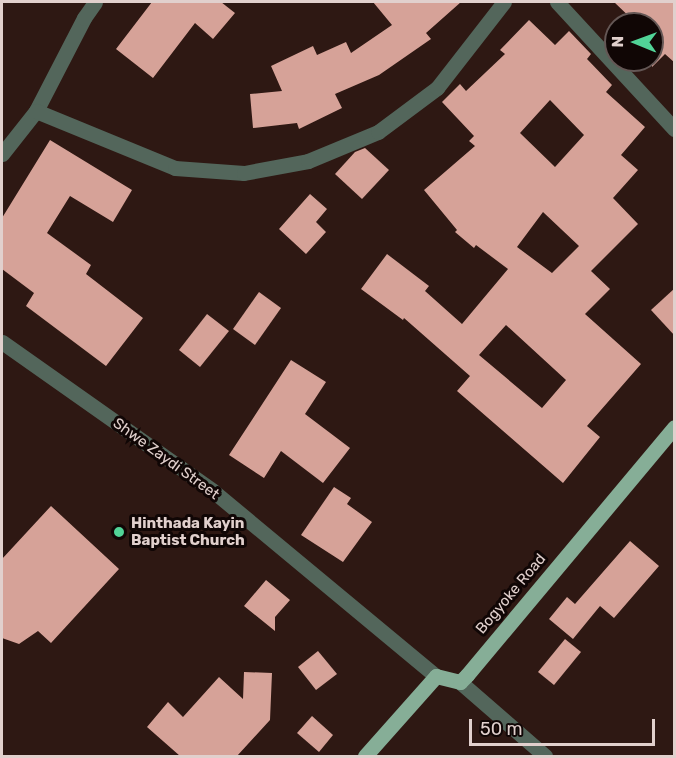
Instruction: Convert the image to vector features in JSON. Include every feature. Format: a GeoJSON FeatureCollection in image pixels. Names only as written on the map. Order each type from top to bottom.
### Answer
{"type":"FeatureCollection","features":[{"type":"Feature","properties":{"kind":"main road","name":"Bogyoke Road"},"geometry":{"type":"LineString","coordinates":[[460,682],[675,427]]}},
{"type":"Feature","properties":{"kind":"main road"},"geometry":{"type":"LineString","coordinates":[[365,756],[436,676],[460,682]]}},
{"type":"Feature","properties":{"kind":"street"},"geometry":{"type":"LineString","coordinates":[[2,154],[36,111],[84,18],[95,2]]}},
{"type":"Feature","properties":{"kind":"street"},"geometry":{"type":"LineString","coordinates":[[36,111],[174,168],[244,173],[308,161],[378,132],[437,88],[504,2]]}},
{"type":"Feature","properties":{"kind":"street"},"geometry":{"type":"LineString","coordinates":[[557,2],[675,129]]}},
{"type":"Feature","properties":{"kind":"street","name":"Shwe Zaydi Street"},"geometry":{"type":"LineString","coordinates":[[2,342],[213,491],[436,676]]}},
{"type":"Feature","properties":{"kind":"street"},"geometry":{"type":"LineString","coordinates":[[460,682],[545,756]]}},
{"type":"Feature","properties":{"kind":"building"},"geometry":{"type":"Polygon","coordinates":[[[152,2],[221,2],[235,13],[213,39],[195,23],[153,78],[116,49],[152,2]]]}},
{"type":"Feature","properties":{"kind":"building"},"geometry":{"type":"Polygon","coordinates":[[[373,2],[461,2],[426,33],[431,39],[379,75],[335,94],[342,108],[299,129],[297,123],[253,128],[250,94],[282,91],[271,66],[313,46],[317,55],[346,42],[351,53],[392,25],[373,2]]]}},
{"type":"Feature","properties":{"kind":"building"},"geometry":{"type":"Polygon","coordinates":[[[614,2],[675,2],[675,63],[664,55],[664,12],[624,12],[614,2]]]}},
{"type":"Feature","properties":{"kind":"building"},"geometry":{"type":"Polygon","coordinates":[[[529,20],[555,45],[569,31],[591,54],[587,59],[612,85],[606,92],[645,127],[621,155],[638,170],[613,198],[638,224],[591,271],[610,289],[585,314],[641,364],[587,426],[600,437],[563,483],[457,391],[470,376],[404,318],[403,320],[361,289],[387,254],[429,286],[425,291],[462,324],[508,269],[476,245],[474,248],[455,232],[457,230],[424,190],[475,146],[469,141],[474,136],[442,102],[460,84],[466,91],[505,54],[500,50],[529,20]],[[550,100],[520,133],[555,167],[584,135],[550,100]],[[543,212],[517,247],[552,273],[579,246],[543,212]],[[506,325],[479,355],[542,408],[566,380],[506,325]]]}},
{"type":"Feature","properties":{"kind":"building"},"geometry":{"type":"Polygon","coordinates":[[[50,140],[132,190],[113,222],[70,196],[47,233],[91,265],[86,274],[143,318],[106,366],[26,306],[34,293],[2,269],[2,218],[50,140]]]}},
{"type":"Feature","properties":{"kind":"building"},"geometry":{"type":"Polygon","coordinates":[[[365,148],[389,170],[362,199],[335,174],[355,152],[365,148]]]}},
{"type":"Feature","properties":{"kind":"building"},"geometry":{"type":"Polygon","coordinates":[[[310,194],[327,209],[316,222],[326,232],[306,254],[279,229],[310,194]]]}},
{"type":"Feature","properties":{"kind":"building"},"geometry":{"type":"Polygon","coordinates":[[[675,288],[675,336],[651,310],[675,288]]]}},
{"type":"Feature","properties":{"kind":"building"},"geometry":{"type":"Polygon","coordinates":[[[259,292],[281,308],[255,345],[233,329],[259,292]]]}},
{"type":"Feature","properties":{"kind":"building"},"geometry":{"type":"Polygon","coordinates":[[[207,314],[229,331],[200,367],[179,350],[207,314]]]}},
{"type":"Feature","properties":{"kind":"building"},"geometry":{"type":"Polygon","coordinates":[[[291,360],[326,382],[305,414],[350,448],[323,483],[281,451],[264,478],[229,455],[291,360]]]}},
{"type":"Feature","properties":{"kind":"building"},"geometry":{"type":"Polygon","coordinates":[[[334,487],[351,498],[347,504],[372,522],[343,562],[301,535],[334,487]]]}},
{"type":"Feature","properties":{"kind":"building"},"geometry":{"type":"Polygon","coordinates":[[[51,506],[119,569],[51,643],[38,631],[19,644],[2,638],[2,559],[51,506]]]}},
{"type":"Feature","properties":{"kind":"building"},"geometry":{"type":"Polygon","coordinates":[[[630,541],[659,566],[614,618],[600,606],[573,639],[549,619],[567,597],[575,604],[630,541]]]}},
{"type":"Feature","properties":{"kind":"building"},"geometry":{"type":"Polygon","coordinates":[[[266,580],[290,600],[275,617],[275,631],[244,606],[266,580]]]}},
{"type":"Feature","properties":{"kind":"building"},"geometry":{"type":"Polygon","coordinates":[[[565,639],[581,652],[554,685],[538,672],[565,639]]]}},
{"type":"Feature","properties":{"kind":"building"},"geometry":{"type":"Polygon","coordinates":[[[318,651],[337,674],[316,690],[298,667],[318,651]]]}},
{"type":"Feature","properties":{"kind":"building"},"geometry":{"type":"Polygon","coordinates":[[[244,672],[272,673],[270,720],[237,756],[180,756],[147,727],[168,702],[183,717],[219,677],[243,699],[244,672]]]}},
{"type":"Feature","properties":{"kind":"building"},"geometry":{"type":"Polygon","coordinates":[[[312,716],[333,735],[319,752],[297,733],[312,716]]]}},
{"type":"Feature","properties":{"kind":"place","name":"Hinthada Kayin Baptist Church"},"geometry":{"type":"Point","coordinates":[119,532]}}]}
